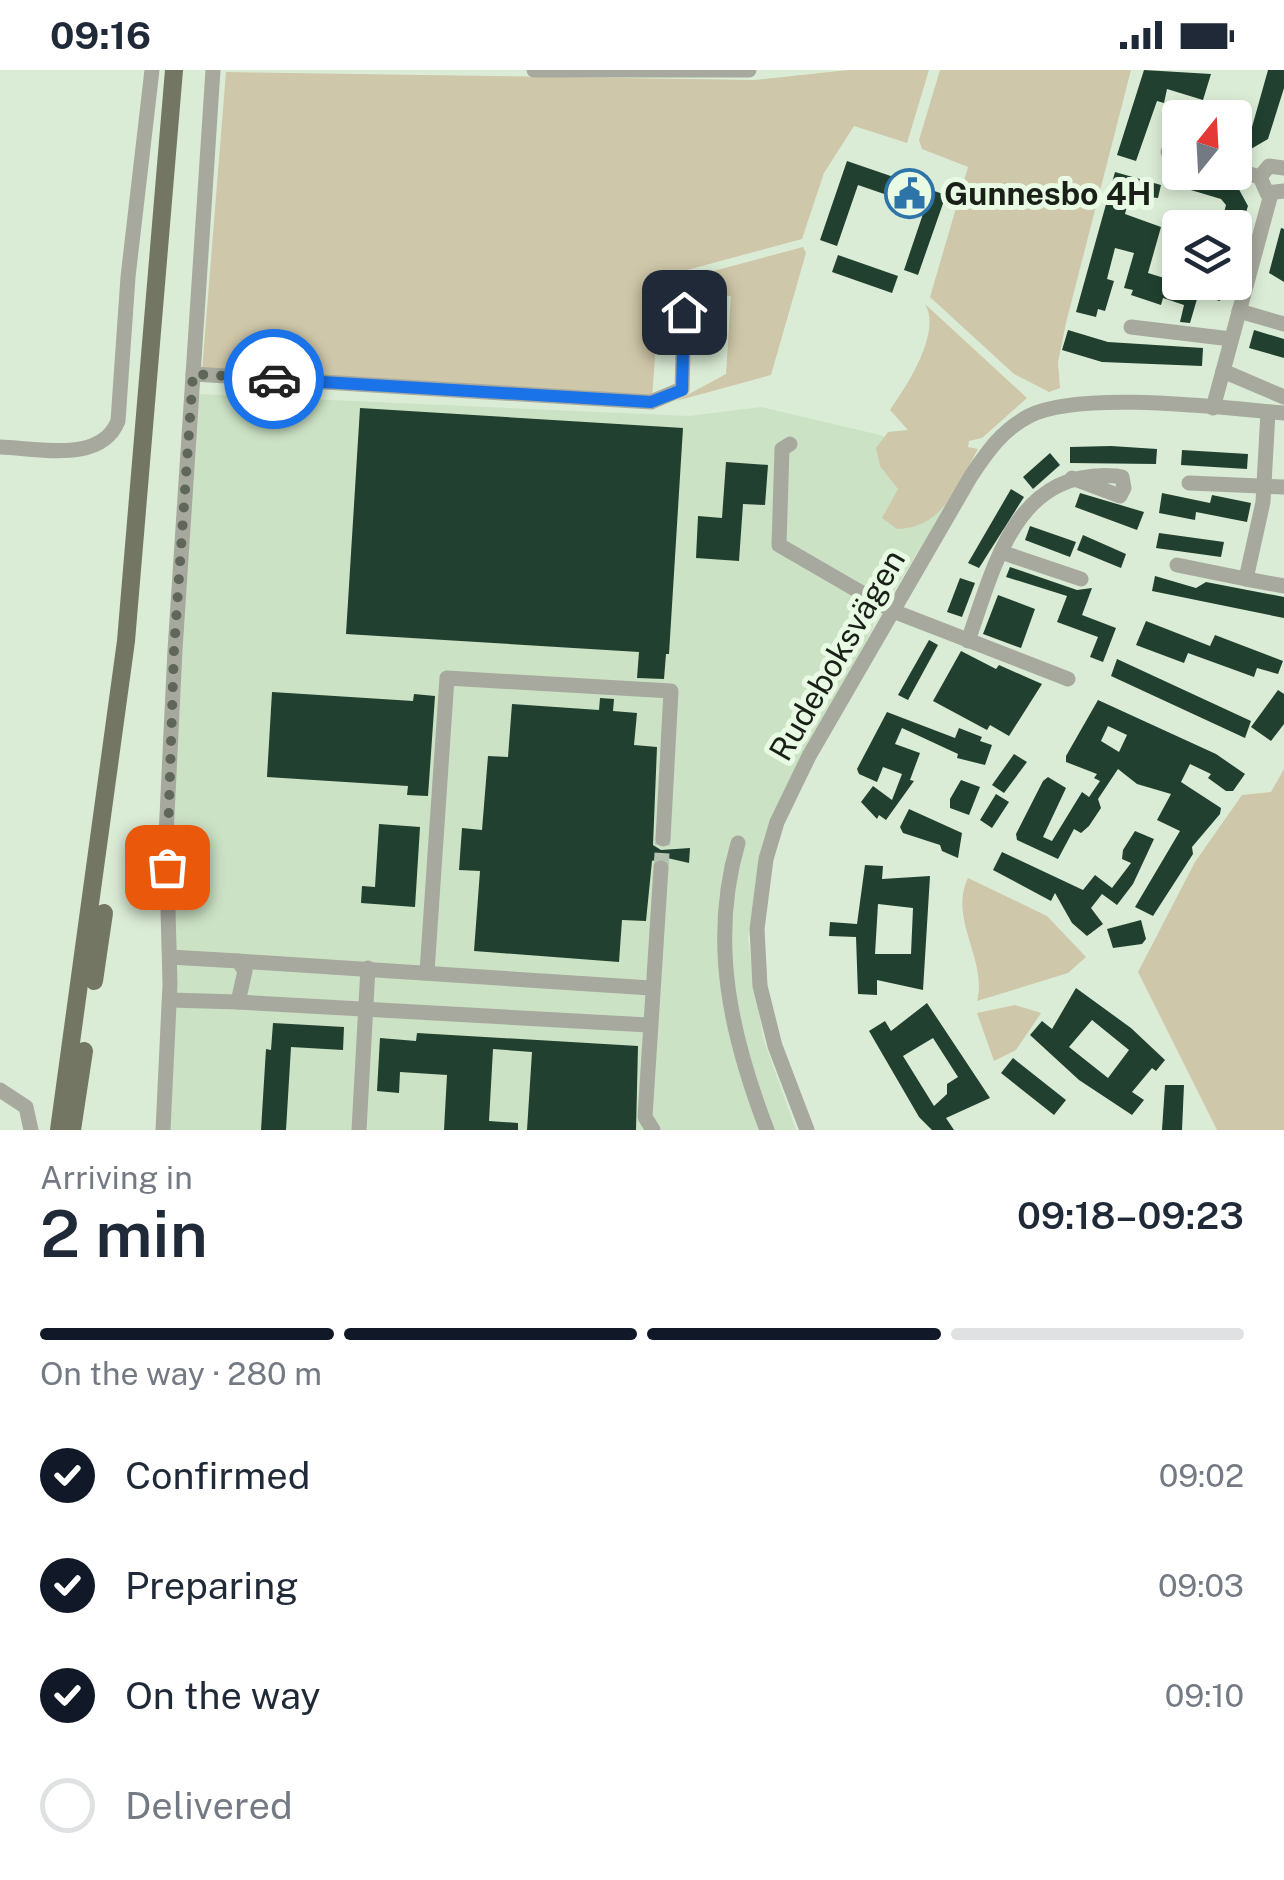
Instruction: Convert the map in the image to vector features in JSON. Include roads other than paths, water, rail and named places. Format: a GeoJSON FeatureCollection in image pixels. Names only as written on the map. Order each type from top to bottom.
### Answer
{"type":"FeatureCollection","features":[{"type":"Feature","properties":{"kind":"main road"},"geometry":{"type":"LineString","coordinates":[[59,1130],[126,641],[174,70]]}},
{"type":"Feature","properties":{"kind":"main road"},"geometry":{"type":"LineString","coordinates":[[72,1130],[114,842],[138,624],[185,70]]}},
{"type":"Feature","properties":{"kind":"street"},"geometry":{"type":"LineString","coordinates":[[0,447],[92,448],[113,434],[118,421],[128,277],[152,70]]}},
{"type":"Feature","properties":{"kind":"street"},"geometry":{"type":"LineString","coordinates":[[163,1130],[170,1000],[167,818],[213,70]]}},
{"type":"Feature","properties":{"kind":"street"},"geometry":{"type":"LineString","coordinates":[[534,70],[749,70]]}},
{"type":"Feature","properties":{"kind":"street"},"geometry":{"type":"LineString","coordinates":[[1260,177],[1269,166],[1282,167],[1284,148]]}},
{"type":"Feature","properties":{"kind":"street"},"geometry":{"type":"LineString","coordinates":[[1252,175],[1260,177]]}},
{"type":"Feature","properties":{"kind":"street"},"geometry":{"type":"LineString","coordinates":[[1213,408],[1239,311],[1278,193],[1262,186],[1260,177]]}},
{"type":"Feature","properties":{"kind":"street"},"geometry":{"type":"LineString","coordinates":[[1239,311],[1284,324]]}},
{"type":"Feature","properties":{"kind":"street"},"geometry":{"type":"LineString","coordinates":[[193,374],[651,402],[682,390],[684,312]]}},
{"type":"Feature","properties":{"kind":"street"},"geometry":{"type":"LineString","coordinates":[[1131,326],[1231,340]]}},
{"type":"Feature","properties":{"kind":"street"},"geometry":{"type":"LineString","coordinates":[[1223,371],[1284,397]]}},
{"type":"Feature","properties":{"kind":"street","name":"Rudeboksvägen"},"geometry":{"type":"LineString","coordinates":[[807,1130],[762,999],[756,929],[761,878],[789,795],[991,446],[1026,417],[1074,404],[1276,412],[1246,579]]}},
{"type":"Feature","properties":{"kind":"street"},"geometry":{"type":"LineString","coordinates":[[790,444],[782,448],[779,545],[893,611],[1068,679]]}},
{"type":"Feature","properties":{"kind":"street"},"geometry":{"type":"LineString","coordinates":[[968,641],[1002,552],[1038,496],[1054,484],[1072,478]]}},
{"type":"Feature","properties":{"kind":"street"},"geometry":{"type":"LineString","coordinates":[[1189,483],[1284,487]]}},
{"type":"Feature","properties":{"kind":"street"},"geometry":{"type":"LineString","coordinates":[[1002,552],[1081,578]]}},
{"type":"Feature","properties":{"kind":"street"},"geometry":{"type":"LineString","coordinates":[[1178,565],[1284,586]]}},
{"type":"Feature","properties":{"kind":"street"},"geometry":{"type":"LineString","coordinates":[[427,972],[448,678],[671,691],[663,840]]}},
{"type":"Feature","properties":{"kind":"street"},"geometry":{"type":"LineString","coordinates":[[738,843],[724,905],[724,969],[738,1049],[767,1130]]}},
{"type":"Feature","properties":{"kind":"street"},"geometry":{"type":"LineString","coordinates":[[653,1130],[645,1117],[661,868]]}},
{"type":"Feature","properties":{"kind":"street"},"geometry":{"type":"LineString","coordinates":[[170,957],[651,988]]}},
{"type":"Feature","properties":{"kind":"street"},"geometry":{"type":"LineString","coordinates":[[238,961],[245,971],[238,1002]]}},
{"type":"Feature","properties":{"kind":"street"},"geometry":{"type":"LineString","coordinates":[[359,1130],[368,968]]}},
{"type":"Feature","properties":{"kind":"street"},"geometry":{"type":"LineString","coordinates":[[170,1000],[366,1006],[648,1025]]}},
{"type":"Feature","properties":{"kind":"street"},"geometry":{"type":"LineString","coordinates":[[0,1090],[26,1107],[31,1130]]}},
{"type":"Feature","properties":{"kind":"tunnel"},"geometry":{"type":"LineString","coordinates":[[661,868],[663,839]]}},
{"type":"Feature","properties":{"kind":"place","name":"Gunnesbo 4H"},"geometry":{"type":"Point","coordinates":[909,193]}}]}
